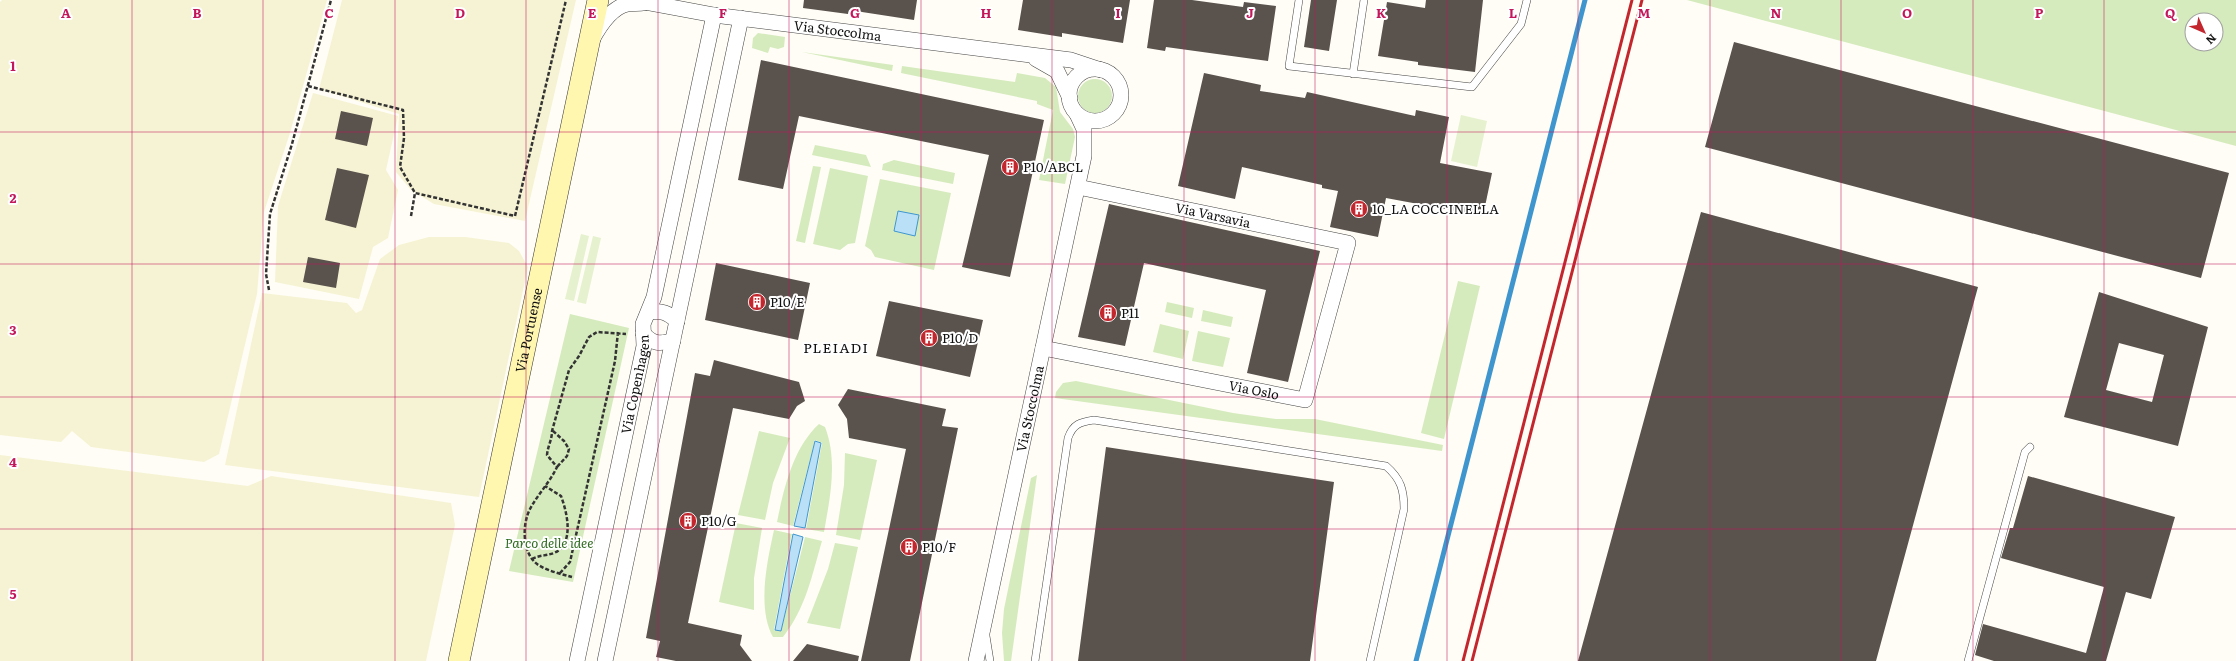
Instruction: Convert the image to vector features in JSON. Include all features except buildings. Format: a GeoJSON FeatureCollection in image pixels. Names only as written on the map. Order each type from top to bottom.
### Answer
{"type":"FeatureCollection","features":[{"type":"Feature","properties":{"kind":"street","name":"Via Portuense"},"geometry":{"type":"LineString","coordinates":[[459,661],[598,0]]}},
{"type":"Feature","properties":{"kind":"street","name":"Via Stoccolma"},"geometry":{"type":"LineString","coordinates":[[588,48],[602,25],[615,11],[627,4],[639,2],[714,15],[1071,60],[1101,70]]}},
{"type":"Feature","properties":{"kind":"street","name":"Via Copenhagen"},"geometry":{"type":"LineString","coordinates":[[577,661],[644,346],[642,324],[649,312],[654,297],[714,15]]}},
{"type":"Feature","properties":{"kind":"street"},"geometry":{"type":"LineString","coordinates":[[605,661],[741,18]]}},
{"type":"Feature","properties":{"kind":"street","name":"Via Stoccolma"},"geometry":{"type":"LineString","coordinates":[[1032,56],[1057,71],[1070,98]]}},
{"type":"Feature","properties":{"kind":"street"},"geometry":{"type":"LineString","coordinates":[[1101,70],[1115,79],[1121,94],[1117,110],[1104,120],[1090,120],[1077,114],[1070,98],[1070,90],[1078,76],[1085,72],[1101,70]]}},
{"type":"Feature","properties":{"kind":"street","name":"Via Stoccolma"},"geometry":{"type":"LineString","coordinates":[[976,661],[1084,156],[1084,129],[1077,114]]}},
{"type":"Feature","properties":{"kind":"street","name":"Via Stoccolma"},"geometry":{"type":"LineString","coordinates":[[1084,156],[1104,120]]}},
{"type":"Feature","properties":{"kind":"street","name":"Via Varsavia"},"geometry":{"type":"LineString","coordinates":[[1078,187],[1348,244]]}},
{"type":"Feature","properties":{"kind":"street","name":"Via Oslo"},"geometry":{"type":"LineString","coordinates":[[1044,348],[1304,400],[1348,244]]}},
{"type":"Feature","properties":{"kind":"street"},"geometry":{"type":"LineString","coordinates":[[649,312],[659,310],[668,313],[677,321]]}},
{"type":"Feature","properties":{"kind":"street"},"geometry":{"type":"LineString","coordinates":[[643,332],[650,341],[659,344],[673,341]]}},
{"type":"Feature","properties":{"kind":"lane"},"geometry":{"type":"LineString","coordinates":[[1299,0],[1289,66],[1472,87],[1521,24],[1527,0]]}},
{"type":"Feature","properties":{"kind":"lane"},"geometry":{"type":"LineString","coordinates":[[1353,74],[1364,0]]}},
{"type":"Feature","properties":{"kind":"lane"},"geometry":{"type":"LineString","coordinates":[[1035,661],[1068,438],[1072,430],[1080,422],[1094,420],[1386,466],[1394,473],[1402,484],[1404,509],[1370,661]]}},
{"type":"Feature","properties":{"kind":"lane"},"geometry":{"type":"LineString","coordinates":[[1968,661],[2025,452],[2030,447]]}},
{"type":"Feature","properties":{"kind":"lane"},"geometry":{"type":"LineString","coordinates":[[984,626],[990,661]]}},
{"type":"Feature","properties":{"kind":"path"},"geometry":{"type":"LineString","coordinates":[[269,290],[266,274],[270,214],[292,144],[331,0]]}},
{"type":"Feature","properties":{"kind":"path"},"geometry":{"type":"LineString","coordinates":[[415,193],[515,216],[566,0]]}},
{"type":"Feature","properties":{"kind":"path"},"geometry":{"type":"LineString","coordinates":[[308,86],[403,110],[404,138],[400,167],[415,193],[411,216]]}},
{"type":"Feature","properties":{"kind":"path"},"geometry":{"type":"LineString","coordinates":[[557,467],[547,455],[548,446],[552,440],[552,431],[569,370],[579,356],[589,337],[597,332],[618,332],[626,334]]}},
{"type":"Feature","properties":{"kind":"path"},"geometry":{"type":"LineString","coordinates":[[560,573],[570,562],[615,361],[618,332]]}},
{"type":"Feature","properties":{"kind":"path"},"geometry":{"type":"LineString","coordinates":[[552,431],[564,441],[569,449],[567,456],[557,467],[529,510],[524,536],[532,559],[537,564],[572,577]]}},
{"type":"Feature","properties":{"kind":"path"},"geometry":{"type":"LineString","coordinates":[[532,559],[553,554],[561,549],[567,534],[567,516],[561,496],[545,486]]}},
{"type":"Feature","properties":{"kind":"shaded area"},"geometry":{"type":"Polygon","coordinates":[[[2,0],[327,0],[290,133],[264,212],[257,294],[219,454],[204,462],[91,447],[72,431],[61,442],[0,435],[0,2],[2,0]]]}},
{"type":"Feature","properties":{"kind":"shaded area"},"geometry":{"type":"Polygon","coordinates":[[[342,0],[576,0],[525,221],[434,204],[411,190],[396,172],[399,114],[319,89],[342,0]]]}},
{"type":"Feature","properties":{"kind":"shaded area"},"geometry":{"type":"Polygon","coordinates":[[[313,93],[398,116],[386,170],[398,190],[388,238],[373,247],[359,299],[275,282],[278,206],[313,93]]]}},
{"type":"Feature","properties":{"kind":"shaded area"},"geometry":{"type":"Polygon","coordinates":[[[429,237],[465,237],[509,243],[519,251],[528,267],[479,497],[225,465],[262,293],[347,303],[356,313],[362,310],[380,259],[399,245],[429,237]]]}},
{"type":"Feature","properties":{"kind":"shaded area"},"geometry":{"type":"Polygon","coordinates":[[[0,455],[248,486],[271,476],[451,503],[455,525],[426,661],[0,661],[0,455]]]}},
{"type":"Feature","properties":{"kind":"green space"},"geometry":{"type":"Polygon","coordinates":[[[1687,0],[2236,0],[2236,146],[1687,0]]]}},
{"type":"Feature","properties":{"kind":"green space"},"geometry":{"type":"Polygon","coordinates":[[[758,33],[785,37],[784,47],[778,49],[770,47],[768,53],[752,48],[753,38],[758,33]]]}},
{"type":"Feature","properties":{"kind":"green space"},"geometry":{"type":"Polygon","coordinates":[[[802,52],[893,65],[892,71],[802,52]]]}},
{"type":"Feature","properties":{"kind":"green space"},"geometry":{"type":"Polygon","coordinates":[[[902,66],[1015,82],[1017,73],[1045,78],[1056,87],[1060,112],[1073,129],[1075,137],[1065,184],[1039,180],[1053,110],[1037,104],[1037,101],[901,73],[902,66]]]}},
{"type":"Feature","properties":{"kind":"green space"},"geometry":{"type":"Polygon","coordinates":[[[1092,79],[1098,79],[1107,84],[1111,90],[1111,102],[1107,108],[1098,113],[1092,113],[1083,108],[1078,99],[1078,93],[1083,84],[1092,79]]]}},
{"type":"Feature","properties":{"kind":"green space"},"geometry":{"type":"Polygon","coordinates":[[[1461,115],[1487,121],[1477,167],[1451,161],[1461,115]]]}},
{"type":"Feature","properties":{"kind":"green space"},"geometry":{"type":"Polygon","coordinates":[[[815,145],[866,155],[871,167],[812,155],[815,145]]]}},
{"type":"Feature","properties":{"kind":"green space"},"geometry":{"type":"Polygon","coordinates":[[[894,160],[955,173],[953,184],[882,170],[883,164],[894,160]]]}},
{"type":"Feature","properties":{"kind":"green space"},"geometry":{"type":"Polygon","coordinates":[[[813,166],[821,167],[805,243],[796,241],[813,166]]]}},
{"type":"Feature","properties":{"kind":"green space"},"geometry":{"type":"Polygon","coordinates":[[[830,168],[868,176],[855,243],[848,244],[840,250],[813,244],[830,168]]]}},
{"type":"Feature","properties":{"kind":"green space"},"geometry":{"type":"Polygon","coordinates":[[[880,179],[951,193],[934,270],[875,257],[871,250],[865,246],[880,179]]]}},
{"type":"Feature","properties":{"kind":"green space"},"geometry":{"type":"Polygon","coordinates":[[[581,234],[589,236],[574,301],[565,299],[581,234]]]}},
{"type":"Feature","properties":{"kind":"green space"},"geometry":{"type":"Polygon","coordinates":[[[593,236],[601,238],[586,304],[577,302],[593,236]]]}},
{"type":"Feature","properties":{"kind":"green space"},"geometry":{"type":"Polygon","coordinates":[[[1458,281],[1480,286],[1444,439],[1421,433],[1458,281]]]}},
{"type":"Feature","properties":{"kind":"green space"},"geometry":{"type":"Polygon","coordinates":[[[1167,302],[1194,308],[1192,318],[1165,312],[1167,302]]]}},
{"type":"Feature","properties":{"kind":"green space"},"geometry":{"type":"Polygon","coordinates":[[[1203,310],[1233,317],[1231,327],[1201,321],[1203,310]]]}},
{"type":"Feature","properties":{"kind":"green space","name":"Parco delle idee"},"geometry":{"type":"Polygon","coordinates":[[[570,314],[629,328],[573,582],[509,571],[570,314]]]}},
{"type":"Feature","properties":{"kind":"green space"},"geometry":{"type":"Polygon","coordinates":[[[1160,324],[1189,331],[1183,359],[1153,352],[1160,324]]]}},
{"type":"Feature","properties":{"kind":"green space"},"geometry":{"type":"Polygon","coordinates":[[[1198,331],[1230,338],[1223,367],[1192,361],[1198,331]]]}},
{"type":"Feature","properties":{"kind":"green space"},"geometry":{"type":"Polygon","coordinates":[[[1076,381],[1233,413],[1276,419],[1315,419],[1443,445],[1442,451],[1055,398],[1056,392],[1063,383],[1076,381]]]}},
{"type":"Feature","properties":{"kind":"green space"},"geometry":{"type":"Polygon","coordinates":[[[819,424],[825,427],[829,440],[832,466],[832,479],[824,532],[806,529],[822,443],[815,440],[793,526],[777,522],[787,482],[796,457],[802,445],[819,424]]]}},
{"type":"Feature","properties":{"kind":"green space"},"geometry":{"type":"Polygon","coordinates":[[[759,431],[790,438],[773,483],[765,520],[738,515],[759,431]]]}},
{"type":"Feature","properties":{"kind":"green space"},"geometry":{"type":"Polygon","coordinates":[[[845,453],[877,460],[860,540],[836,535],[844,485],[845,453]]]}},
{"type":"Feature","properties":{"kind":"green space"},"geometry":{"type":"Polygon","coordinates":[[[1037,475],[1011,661],[1004,661],[1002,633],[1004,609],[1031,478],[1037,475]]]}},
{"type":"Feature","properties":{"kind":"green space"},"geometry":{"type":"Polygon","coordinates":[[[736,523],[762,528],[754,578],[754,610],[719,602],[736,523]]]}},
{"type":"Feature","properties":{"kind":"green space"},"geometry":{"type":"Polygon","coordinates":[[[774,530],[792,534],[774,630],[781,631],[805,537],[822,541],[803,603],[791,626],[783,637],[773,637],[765,613],[764,599],[766,570],[774,530]]]}},
{"type":"Feature","properties":{"kind":"green space"},"geometry":{"type":"Polygon","coordinates":[[[835,543],[858,547],[840,629],[807,623],[828,569],[835,543]]]}},
{"type":"Feature","properties":{"kind":"water"},"geometry":{"type":"Polygon","coordinates":[[[898,211],[919,215],[915,236],[894,231],[898,211]]]}},
{"type":"Feature","properties":{"kind":"water"},"geometry":{"type":"Polygon","coordinates":[[[815,441],[821,443],[805,528],[794,526],[815,441]]]}},
{"type":"Feature","properties":{"kind":"water"},"geometry":{"type":"Polygon","coordinates":[[[793,534],[803,537],[781,631],[775,630],[793,534]]]}},
{"type":"Feature","properties":{"kind":"waterway"},"geometry":{"type":"LineString","coordinates":[[1416,661],[1585,0]]}},
{"type":"Feature","properties":{"kind":"railway"},"geometry":{"type":"LineString","coordinates":[[1463,661],[1632,0]]}},
{"type":"Feature","properties":{"kind":"railway"},"geometry":{"type":"LineString","coordinates":[[1472,661],[1642,0]]}},
{"type":"Feature","properties":{"kind":"place","name":"P10/ABCL"},"geometry":{"type":"Point","coordinates":[1010,167]}},
{"type":"Feature","properties":{"kind":"place","name":"10_LA COCCINELLA"},"geometry":{"type":"Point","coordinates":[1359,209]}},
{"type":"Feature","properties":{"kind":"place","name":"P10/E"},"geometry":{"type":"Point","coordinates":[757,302]}},
{"type":"Feature","properties":{"kind":"place","name":"P11"},"geometry":{"type":"Point","coordinates":[1108,313]}},
{"type":"Feature","properties":{"kind":"place","name":"P10/D"},"geometry":{"type":"Point","coordinates":[929,338]}},
{"type":"Feature","properties":{"kind":"place","name":"P10/G"},"geometry":{"type":"Point","coordinates":[688,521]}},
{"type":"Feature","properties":{"kind":"place","name":"P10/F"},"geometry":{"type":"Point","coordinates":[909,547]}},
{"type":"Feature","properties":{"kind":"district","name":"PLEIADI"},"geometry":{"type":"Point","coordinates":[836,348]}}]}
